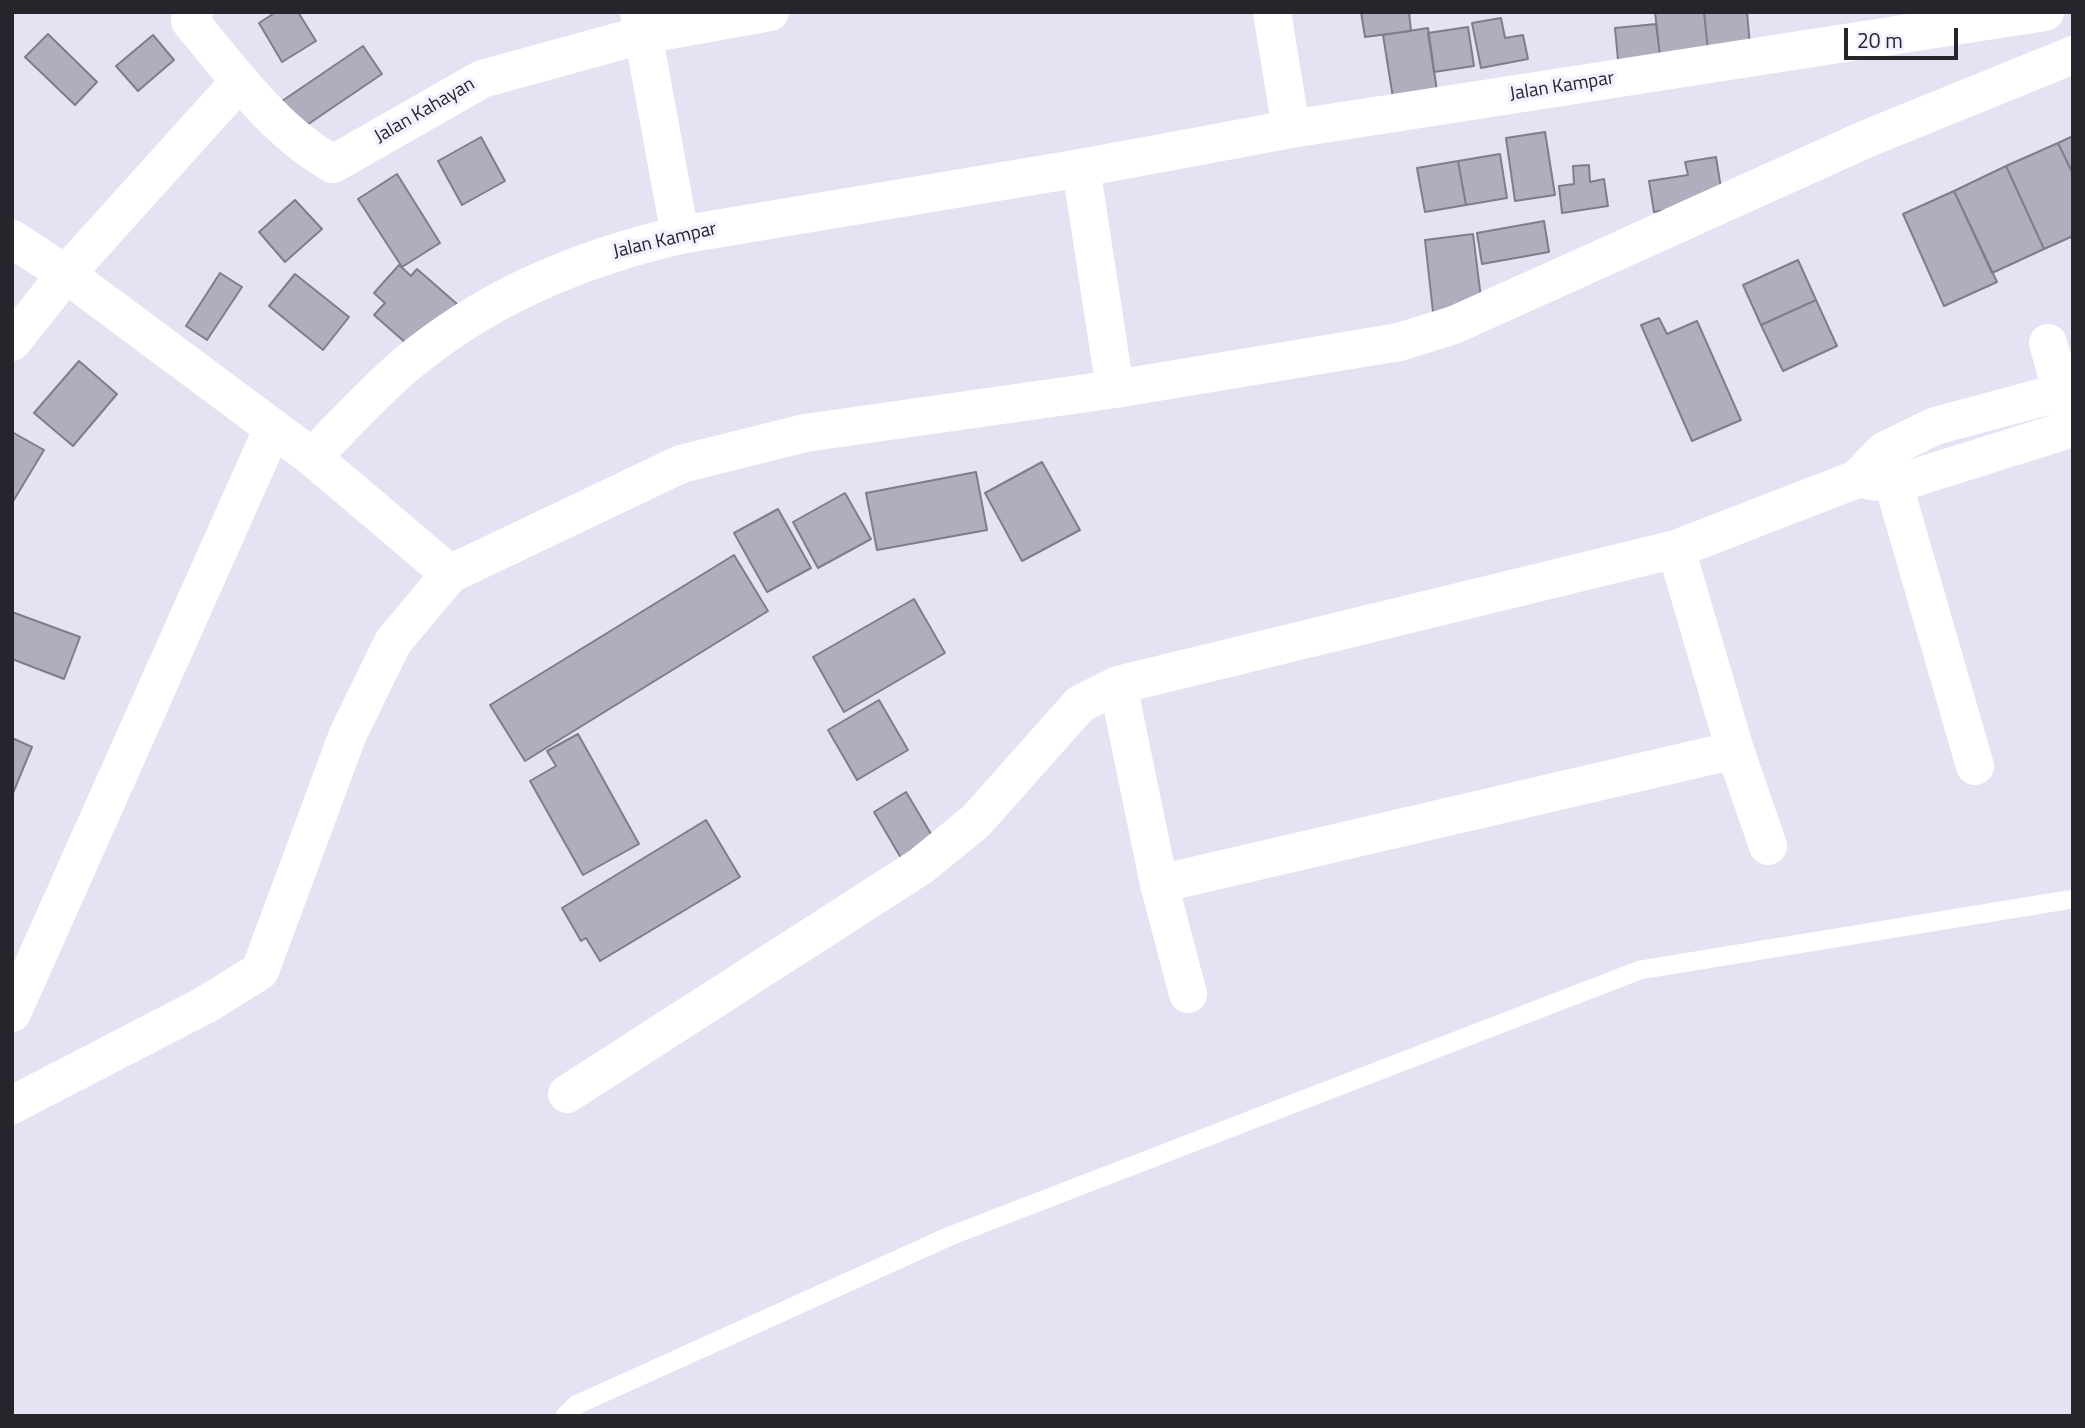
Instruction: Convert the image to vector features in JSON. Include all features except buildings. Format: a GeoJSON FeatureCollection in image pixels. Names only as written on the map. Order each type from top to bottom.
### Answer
{"type":"FeatureCollection","features":[{"type":"Feature","properties":{"kind":"street","name":"Jalan Kahayan"},"geometry":{"type":"LineString","coordinates":[[194,12],[190,21],[240,81],[308,150],[334,164],[482,79],[640,23],[770,12]]}},
{"type":"Feature","properties":{"kind":"street"},"geometry":{"type":"LineString","coordinates":[[1272,12],[1292,128]]}},
{"type":"Feature","properties":{"kind":"street","name":"Jalan Kampar"},"geometry":{"type":"LineString","coordinates":[[312,457],[403,367],[461,324],[514,292],[617,250],[680,235],[1081,169],[1292,128],[1893,23],[2045,12]]}},
{"type":"Feature","properties":{"kind":"street"},"geometry":{"type":"LineString","coordinates":[[640,23],[680,235]]}},
{"type":"Feature","properties":{"kind":"street"},"geometry":{"type":"LineString","coordinates":[[12,1105],[205,1005],[260,971],[348,734],[393,642],[450,574],[681,464],[806,433],[1115,389],[1399,342],[1454,325],[1866,139],[2073,55]]}},
{"type":"Feature","properties":{"kind":"street"},"geometry":{"type":"LineString","coordinates":[[12,342],[65,274],[240,81]]}},
{"type":"Feature","properties":{"kind":"street"},"geometry":{"type":"LineString","coordinates":[[1081,169],[1115,389]]}},
{"type":"Feature","properties":{"kind":"street"},"geometry":{"type":"LineString","coordinates":[[12,239],[65,274],[312,457],[450,574]]}},
{"type":"Feature","properties":{"kind":"street"},"geometry":{"type":"LineString","coordinates":[[567,1094],[921,866],[976,821],[1080,704],[1118,685],[1676,549],[1889,467],[2072,430],[2067,391],[2048,343]]}},
{"type":"Feature","properties":{"kind":"street"},"geometry":{"type":"LineString","coordinates":[[1889,467],[1935,426],[2067,391]]}},
{"type":"Feature","properties":{"kind":"street"},"geometry":{"type":"LineString","coordinates":[[12,1013],[273,428]]}},
{"type":"Feature","properties":{"kind":"street"},"geometry":{"type":"LineString","coordinates":[[1889,467],[1975,766]]}},
{"type":"Feature","properties":{"kind":"street"},"geometry":{"type":"LineString","coordinates":[[1676,549],[1735,750],[1768,846]]}},
{"type":"Feature","properties":{"kind":"street"},"geometry":{"type":"LineString","coordinates":[[1118,685],[1159,884],[1188,994]]}},
{"type":"Feature","properties":{"kind":"street"},"geometry":{"type":"LineString","coordinates":[[1159,884],[1735,750]]}},
{"type":"Feature","properties":{"kind":"lane"},"geometry":{"type":"LineString","coordinates":[[565,1416],[576,1405],[950,1237],[1640,970],[2073,899]]}}]}
